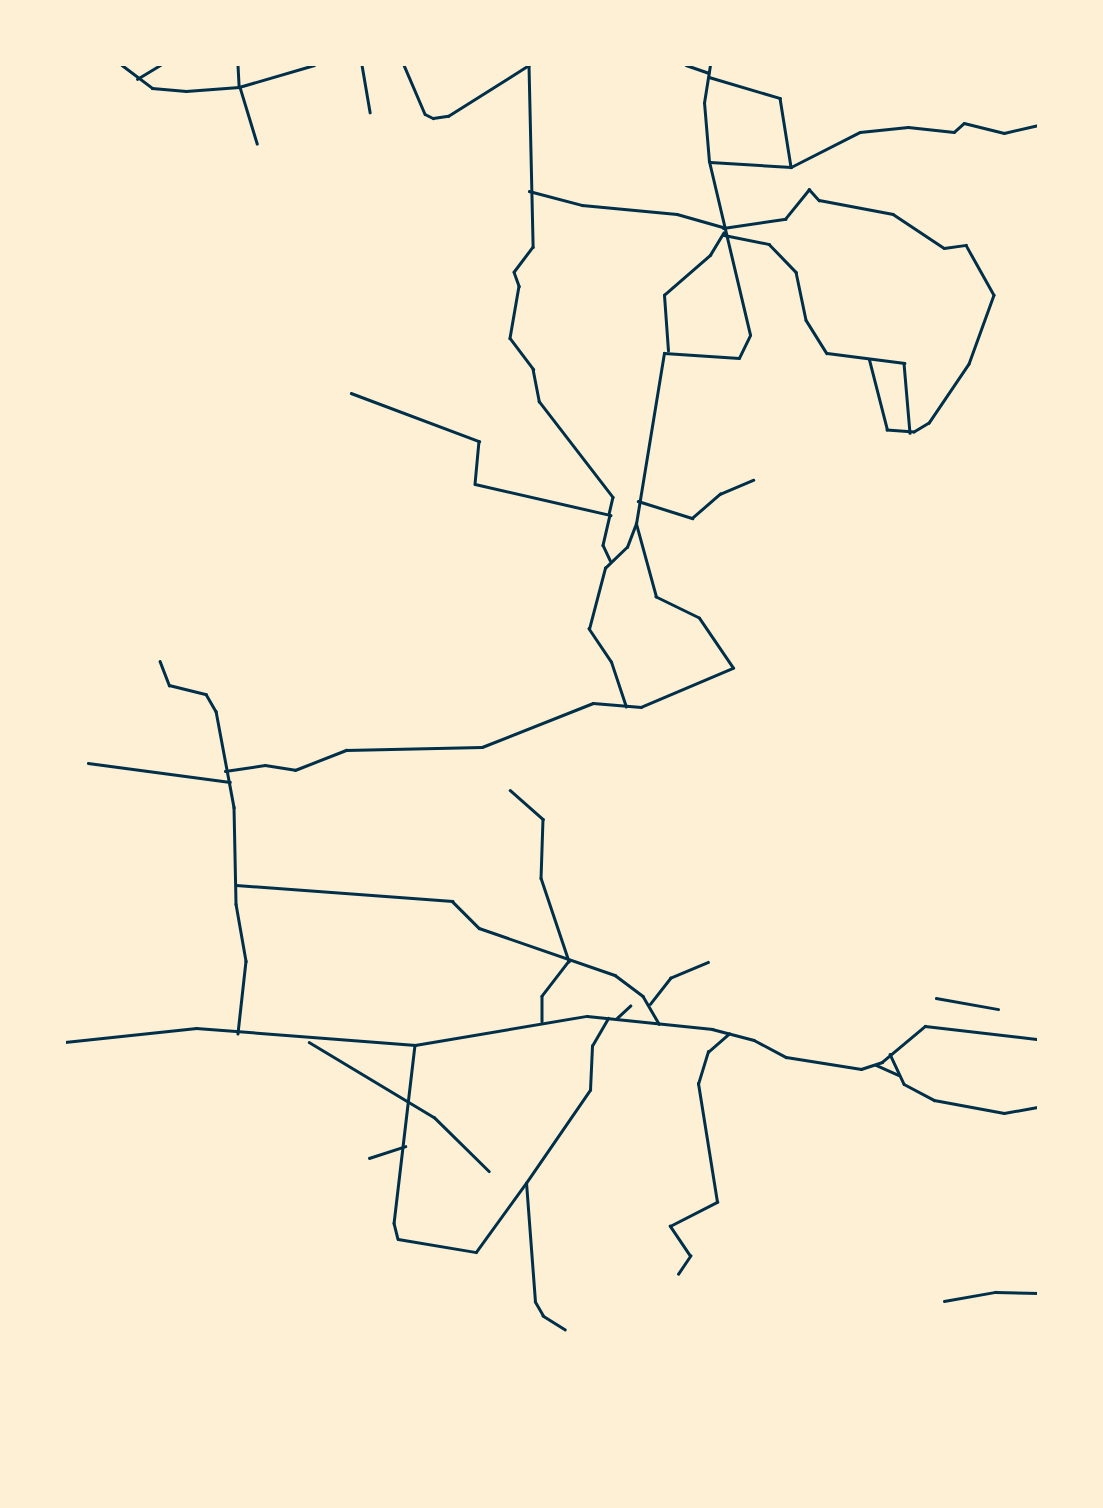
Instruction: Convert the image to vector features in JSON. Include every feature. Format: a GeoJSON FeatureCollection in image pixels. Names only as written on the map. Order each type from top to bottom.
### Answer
{"type":"FeatureCollection","features":[{"type":"Feature","properties":{"kind":"street"},"geometry":{"type":"LineString","coordinates":[[121,65],[137,79],[169,90],[240,87],[314,65]]}},
{"type":"Feature","properties":{"kind":"street"},"geometry":{"type":"LineString","coordinates":[[137,79],[160,65]]}},
{"type":"Feature","properties":{"kind":"street"},"geometry":{"type":"LineString","coordinates":[[238,65],[240,87],[257,143]]}},
{"type":"Feature","properties":{"kind":"street"},"geometry":{"type":"LineString","coordinates":[[362,65],[370,112]]}},
{"type":"Feature","properties":{"kind":"street"},"geometry":{"type":"LineString","coordinates":[[404,65],[425,114],[433,118],[446,117],[529,65],[529,191],[533,247],[514,272],[519,286],[509,338],[533,369],[540,401],[613,497],[603,545],[610,560]]}},
{"type":"Feature","properties":{"kind":"street"},"geometry":{"type":"LineString","coordinates":[[686,65],[780,98],[791,167]]}},
{"type":"Feature","properties":{"kind":"street"},"geometry":{"type":"LineString","coordinates":[[668,351],[745,353],[750,324],[723,230],[709,162],[710,65]]}},
{"type":"Feature","properties":{"kind":"street"},"geometry":{"type":"LineString","coordinates":[[709,162],[791,167],[860,132],[908,127],[952,132],[964,123],[1008,133],[1038,125]]}},
{"type":"Feature","properties":{"kind":"street"},"geometry":{"type":"LineString","coordinates":[[723,230],[785,219],[809,189],[819,200],[893,214],[944,248],[967,246],[994,295],[957,383],[929,423],[910,433],[891,433],[881,422],[869,360]]}},
{"type":"Feature","properties":{"kind":"street"},"geometry":{"type":"LineString","coordinates":[[529,191],[582,205],[677,214],[761,240],[796,272],[806,320],[820,348],[908,367],[910,433]]}},
{"type":"Feature","properties":{"kind":"street"},"geometry":{"type":"LineString","coordinates":[[626,708],[611,662],[589,629],[610,560],[627,547],[636,524],[638,501],[668,351],[664,295],[710,255],[723,230]]}},
{"type":"Feature","properties":{"kind":"street"},"geometry":{"type":"LineString","coordinates":[[351,393],[479,440],[475,484],[609,514]]}},
{"type":"Feature","properties":{"kind":"street"},"geometry":{"type":"LineString","coordinates":[[638,501],[692,518],[720,494],[753,480]]}},
{"type":"Feature","properties":{"kind":"street"},"geometry":{"type":"LineString","coordinates":[[225,771],[265,765],[295,770],[346,750],[476,749],[593,703],[626,708],[721,678],[733,666],[699,618],[656,597],[636,524]]}},
{"type":"Feature","properties":{"kind":"street"},"geometry":{"type":"LineString","coordinates":[[160,661],[169,685],[211,700],[225,771],[230,782],[236,885],[246,961],[238,1034]]}},
{"type":"Feature","properties":{"kind":"street"},"geometry":{"type":"LineString","coordinates":[[88,763],[230,782]]}},
{"type":"Feature","properties":{"kind":"street"},"geometry":{"type":"LineString","coordinates":[[510,790],[543,820],[541,878],[569,961]]}},
{"type":"Feature","properties":{"kind":"street"},"geometry":{"type":"LineString","coordinates":[[236,885],[444,898],[460,904],[480,928],[615,975],[650,1004],[659,1024]]}},
{"type":"Feature","properties":{"kind":"street"},"geometry":{"type":"LineString","coordinates":[[541,1021],[541,996],[569,961]]}},
{"type":"Feature","properties":{"kind":"street"},"geometry":{"type":"LineString","coordinates":[[650,1004],[670,978],[708,962]]}},
{"type":"Feature","properties":{"kind":"street"},"geometry":{"type":"LineString","coordinates":[[936,998],[998,1009]]}},
{"type":"Feature","properties":{"kind":"street"},"geometry":{"type":"LineString","coordinates":[[617,1019],[629,1006]]}},
{"type":"Feature","properties":{"kind":"street"},"geometry":{"type":"LineString","coordinates":[[65,1042],[196,1028],[306,1040],[415,1045],[541,1021],[608,1018],[729,1034],[796,1059],[876,1065],[899,1076],[918,1093],[965,1107],[1014,1113],[1038,1107]]}},
{"type":"Feature","properties":{"kind":"street"},"geometry":{"type":"LineString","coordinates":[[415,1045],[405,1146],[393,1228],[404,1244],[476,1252],[590,1090],[592,1046],[608,1018]]}},
{"type":"Feature","properties":{"kind":"street"},"geometry":{"type":"LineString","coordinates":[[876,1065],[925,1026],[1038,1039]]}},
{"type":"Feature","properties":{"kind":"street"},"geometry":{"type":"LineString","coordinates":[[678,1274],[690,1256],[670,1226],[704,1214],[718,1198],[698,1084],[708,1052],[729,1034]]}},
{"type":"Feature","properties":{"kind":"street"},"geometry":{"type":"LineString","coordinates":[[306,1040],[408,1098],[462,1139],[489,1171]]}},
{"type":"Feature","properties":{"kind":"street"},"geometry":{"type":"LineString","coordinates":[[891,1054],[899,1076]]}},
{"type":"Feature","properties":{"kind":"street"},"geometry":{"type":"LineString","coordinates":[[369,1158],[405,1146]]}},
{"type":"Feature","properties":{"kind":"street"},"geometry":{"type":"LineString","coordinates":[[526,1183],[535,1302],[542,1316],[565,1330]]}},
{"type":"Feature","properties":{"kind":"street"},"geometry":{"type":"LineString","coordinates":[[944,1301],[995,1292],[1038,1293]]}}]}
